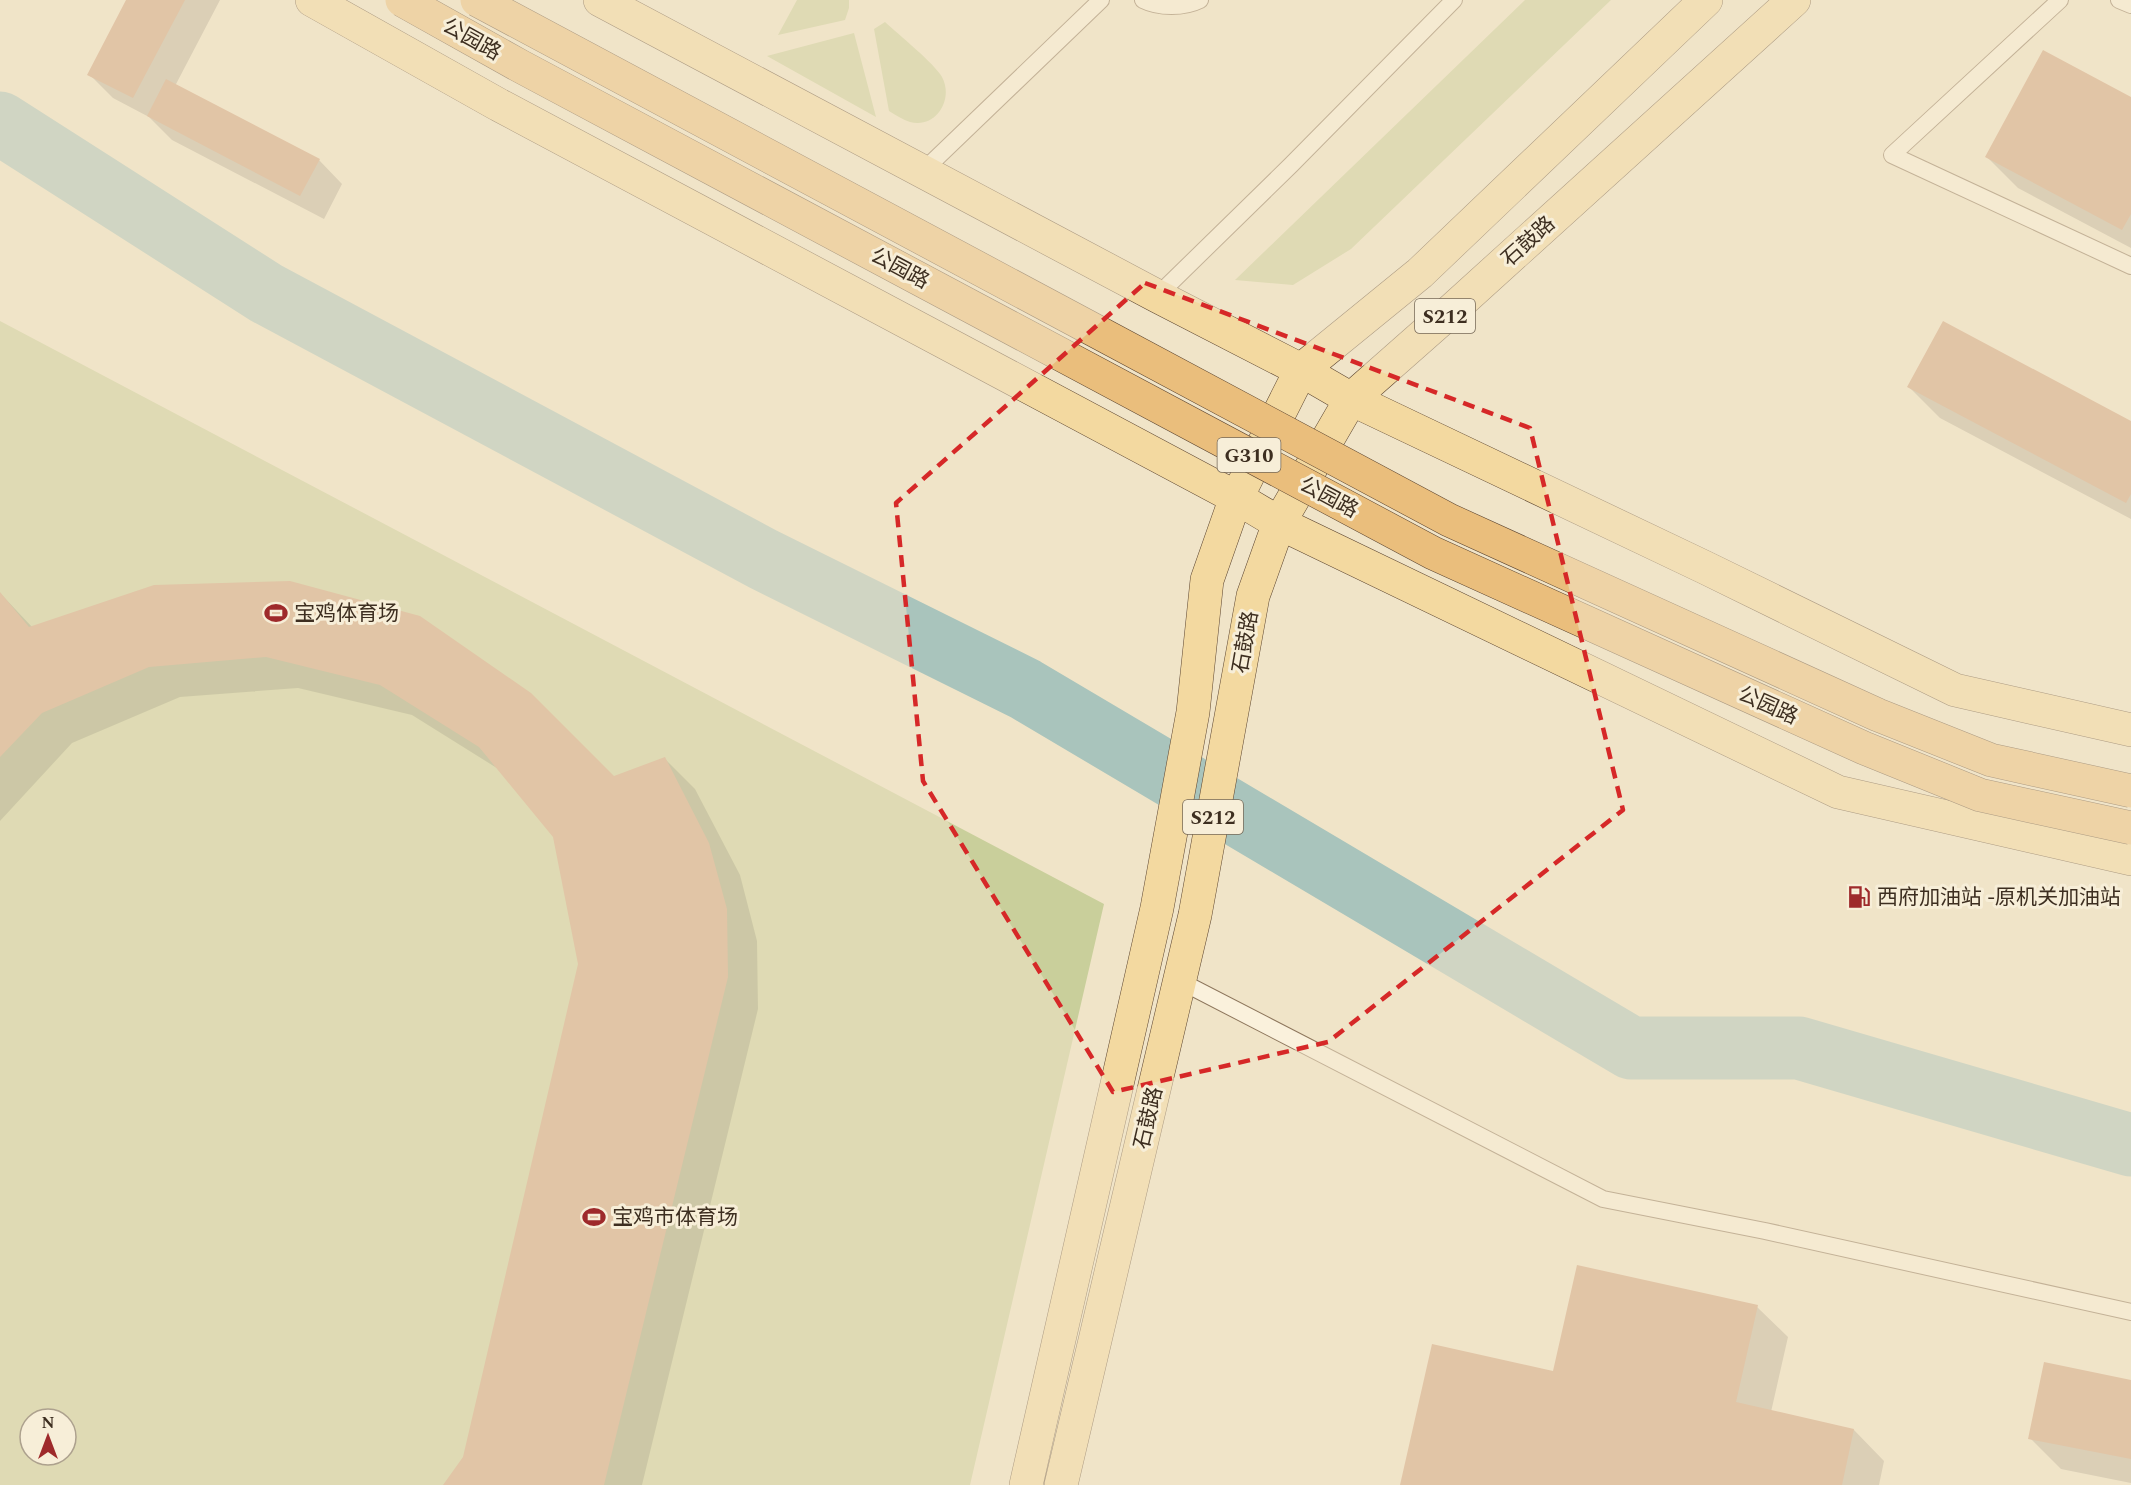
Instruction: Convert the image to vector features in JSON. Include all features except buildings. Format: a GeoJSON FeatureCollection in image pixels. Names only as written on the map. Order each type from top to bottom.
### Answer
{"type":"FeatureCollection","features":[{"type":"Feature","properties":{"kind":"highway","name":"公园路"},"geometry":{"type":"LineString","coordinates":[[402,0],[1433,553],[1864,748],[1980,795],[2131,828]]}},
{"type":"Feature","properties":{"kind":"highway","name":"公园路"},"geometry":{"type":"LineString","coordinates":[[477,0],[1449,520],[1867,710],[1991,760],[2131,791]]}},
{"type":"Feature","properties":{"kind":"main road"},"geometry":{"type":"LineString","coordinates":[[312,0],[499,105],[1237,498],[1279,523],[1838,792],[2131,859]]}},
{"type":"Feature","properties":{"kind":"main road"},"geometry":{"type":"LineString","coordinates":[[600,0],[1301,370],[1350,399],[1704,567],[1955,690],[2131,730]]}},
{"type":"Feature","properties":{"kind":"main road","name":"石鼓路"},"geometry":{"type":"LineString","coordinates":[[1026,1485],[1157,908],[1192,712],[1207,580],[1237,498],[1301,370],[1420,273],[1706,0]]}},
{"type":"Feature","properties":{"kind":"main road","name":"石鼓路"},"geometry":{"type":"LineString","coordinates":[[1061,1485],[1196,915],[1253,596],[1279,523],[1350,399],[1462,301],[1794,0]]}},
{"type":"Feature","properties":{"kind":"lane"},"geometry":{"type":"LineString","coordinates":[[923,171],[1101,0]]}},
{"type":"Feature","properties":{"kind":"lane"},"geometry":{"type":"LineString","coordinates":[[1143,0],[1172,6],[1200,0]]}},
{"type":"Feature","properties":{"kind":"lane"},"geometry":{"type":"LineString","coordinates":[[1157,296],[1291,165],[1454,0]]}},
{"type":"Feature","properties":{"kind":"lane"},"geometry":{"type":"LineString","coordinates":[[2060,0],[1892,155],[2131,267]]}},
{"type":"Feature","properties":{"kind":"lane"},"geometry":{"type":"LineString","coordinates":[[2119,0],[2131,5]]}},
{"type":"Feature","properties":{"kind":"lane"},"geometry":{"type":"LineString","coordinates":[[1180,981],[1603,1199],[1765,1231],[2131,1312]]}},
{"type":"Feature","properties":{"kind":"highlighted area"},"geometry":{"type":"Polygon","coordinates":[[[1145,283],[1530,428],[1623,810],[1328,1042],[1113,1092],[923,781],[896,503],[1145,283]]]}},
{"type":"Feature","properties":{"kind":"green space"},"geometry":{"type":"Polygon","coordinates":[[[797,0],[849,0],[849,8],[845,20],[778,35],[797,0]]]}},
{"type":"Feature","properties":{"kind":"green space"},"geometry":{"type":"Polygon","coordinates":[[[1525,0],[1611,0],[1351,249],[1293,285],[1235,280],[1525,0]]]}},
{"type":"Feature","properties":{"kind":"green space"},"geometry":{"type":"Polygon","coordinates":[[[885,22],[924,57],[942,77],[946,94],[944,103],[935,117],[928,121],[910,122],[889,111],[874,29],[885,22]]]}},
{"type":"Feature","properties":{"kind":"green space"},"geometry":{"type":"Polygon","coordinates":[[[854,33],[876,117],[767,56],[854,33]]]}},
{"type":"Feature","properties":{"kind":"green space","name":"宝鸡体育场"},"geometry":{"type":"Polygon","coordinates":[[[0,321],[1104,904],[970,1485],[0,1485],[0,321]]]}},
{"type":"Feature","properties":{"kind":"waterway"},"geometry":{"type":"LineString","coordinates":[[0,123],[266,293],[763,559],[1025,689],[1631,1048],[1799,1048],[2131,1145]]}},
{"type":"Feature","properties":{"kind":"place","name":"宝鸡体育场"},"geometry":{"type":"Point","coordinates":[276,613]}},
{"type":"Feature","properties":{"kind":"place","name":"西府加油站 -原机关加油站"},"geometry":{"type":"Point","coordinates":[1859,897]}},
{"type":"Feature","properties":{"kind":"place","name":"宝鸡市体育场"},"geometry":{"type":"Point","coordinates":[594,1217]}}]}
